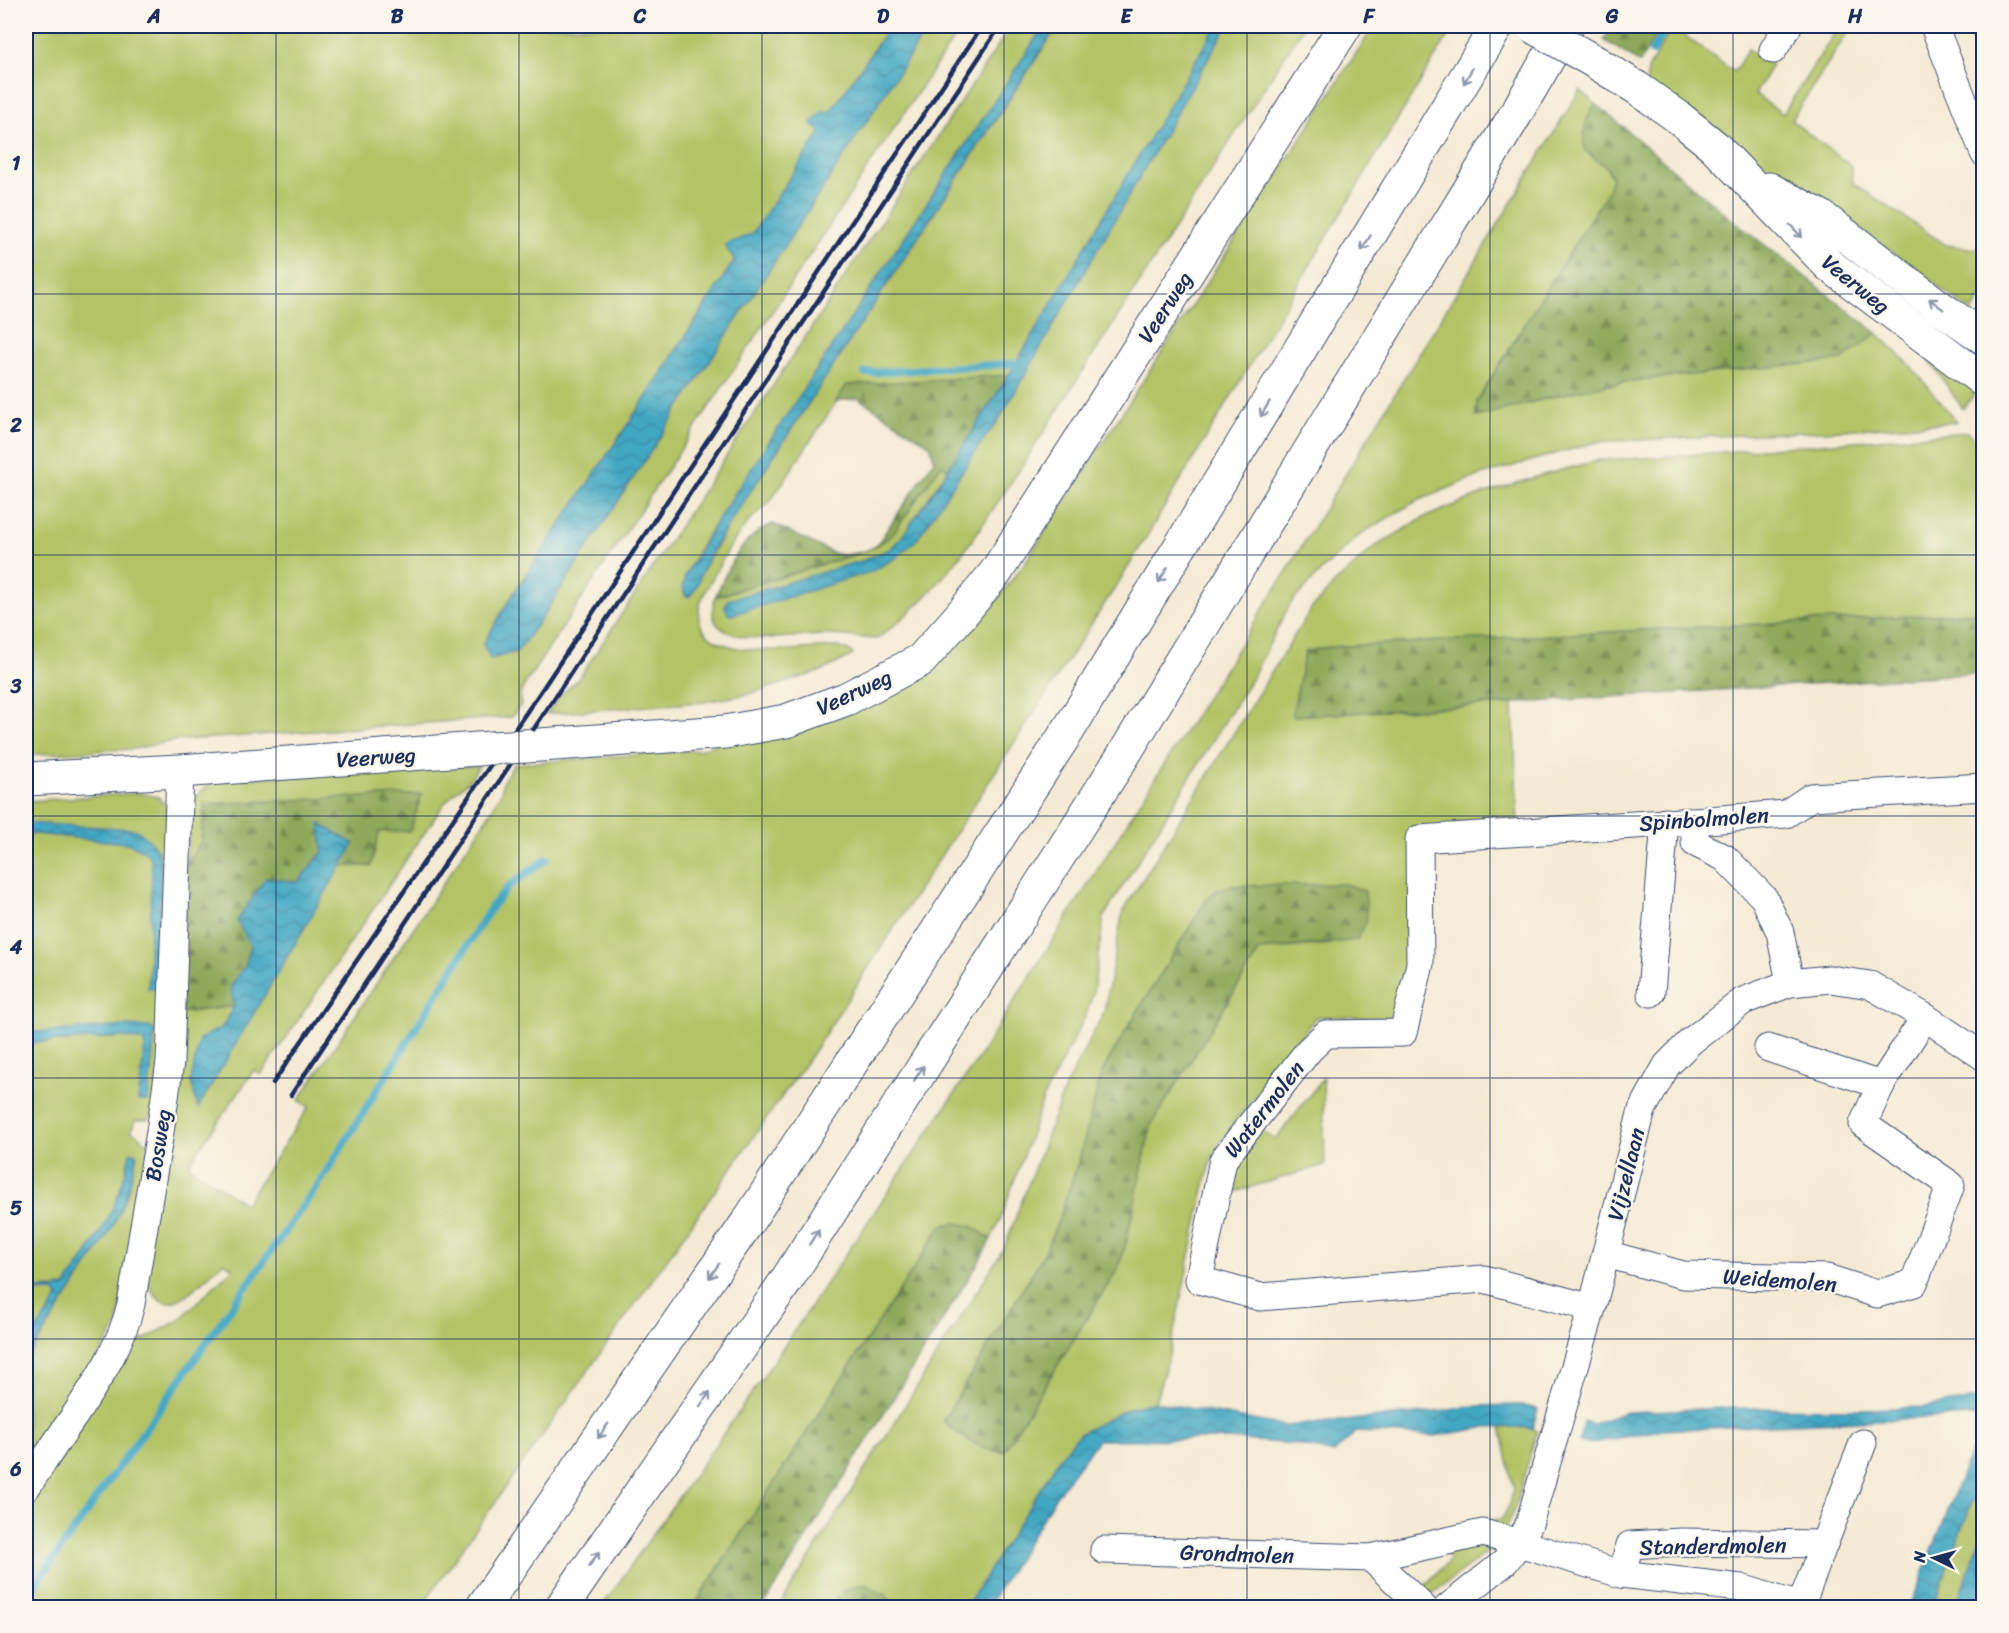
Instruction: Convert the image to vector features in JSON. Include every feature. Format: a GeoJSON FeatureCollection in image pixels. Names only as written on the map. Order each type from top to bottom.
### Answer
{"type":"FeatureCollection","features":[{"type":"Feature","properties":{"kind":"main road","name":"Veerweg"},"geometry":{"type":"LineString","coordinates":[[26,779],[180,771],[725,732],[786,721],[846,699],[921,660],[996,572],[1345,26]]}},
{"type":"Feature","properties":{"kind":"main road"},"geometry":{"type":"LineString","coordinates":[[482,1608],[747,1223],[1069,729],[1448,110],[1497,26]]}},
{"type":"Feature","properties":{"kind":"main road","name":"Veerweg"},"geometry":{"type":"LineString","coordinates":[[1532,26],[1637,88],[1678,117],[1714,146],[1829,265],[1983,381]]}},
{"type":"Feature","properties":{"kind":"main road"},"geometry":{"type":"LineString","coordinates":[[561,1608],[786,1281],[1123,756],[1508,127],[1567,26]]}},
{"type":"Feature","properties":{"kind":"main road","name":"Veerweg"},"geometry":{"type":"LineString","coordinates":[[1741,174],[1820,216],[1941,308],[1980,329]]}},
{"type":"Feature","properties":{"kind":"street"},"geometry":{"type":"LineString","coordinates":[[1773,50],[1788,26]]}},
{"type":"Feature","properties":{"kind":"street"},"geometry":{"type":"LineString","coordinates":[[1934,26],[1983,153]]}},
{"type":"Feature","properties":{"kind":"street"},"geometry":{"type":"LineString","coordinates":[[1953,358],[1980,329]]}},
{"type":"Feature","properties":{"kind":"street","name":"Bosweg"},"geometry":{"type":"LineString","coordinates":[[26,1488],[102,1374],[116,1347],[129,1313],[170,1062],[180,771]]}},
{"type":"Feature","properties":{"kind":"street","name":"Spinbolmolen"},"geometry":{"type":"LineString","coordinates":[[1419,839],[1786,814],[1811,797],[1983,787]]}},
{"type":"Feature","properties":{"kind":"street"},"geometry":{"type":"LineString","coordinates":[[1695,821],[1695,843],[1725,858],[1764,898],[1780,932],[1790,983]]}},
{"type":"Feature","properties":{"kind":"street"},"geometry":{"type":"LineString","coordinates":[[1651,993],[1665,822]]}},
{"type":"Feature","properties":{"kind":"street","name":"Watermolen"},"geometry":{"type":"LineString","coordinates":[[1419,839],[1420,964],[1403,1032],[1326,1034],[1309,1050],[1223,1160],[1199,1280],[1260,1297],[1484,1280],[1592,1308]]}},
{"type":"Feature","properties":{"kind":"street","name":"Vijzellaan"},"geometry":{"type":"LineString","coordinates":[[1447,1608],[1505,1562],[1519,1543],[1532,1516],[1592,1308],[1642,1110],[1667,1065],[1691,1041],[1743,1001],[1790,983],[1830,979],[1870,985],[1925,1017],[1983,1057]]}},
{"type":"Feature","properties":{"kind":"street","name":"Weidemolen"},"geometry":{"type":"LineString","coordinates":[[1606,1254],[1683,1275],[1827,1278],[1877,1294],[1914,1283],[1951,1185],[1863,1124],[1881,1084],[1925,1017]]}},
{"type":"Feature","properties":{"kind":"street"},"geometry":{"type":"LineString","coordinates":[[1768,1048],[1881,1084]]}},
{"type":"Feature","properties":{"kind":"street","name":"Standerdmolen"},"geometry":{"type":"LineString","coordinates":[[1519,1543],[1621,1574],[1741,1588],[1804,1606],[1824,1544],[1863,1443]]}},
{"type":"Feature","properties":{"kind":"street","name":"Grondmolen"},"geometry":{"type":"LineString","coordinates":[[1104,1550],[1371,1558],[1483,1533],[1519,1543]]}},
{"type":"Feature","properties":{"kind":"street","name":"Standerdmolen"},"geometry":{"type":"LineString","coordinates":[[1621,1574],[1630,1545],[1681,1542],[1824,1544]]}},
{"type":"Feature","properties":{"kind":"street"},"geometry":{"type":"LineString","coordinates":[[1371,1558],[1424,1608]]}},
{"type":"Feature","properties":{"kind":"green space"},"geometry":{"type":"Polygon","coordinates":[[[26,26],[890,26],[831,111],[811,123],[821,132],[752,234],[725,245],[735,259],[641,405],[517,588],[483,644],[541,619],[929,26],[962,26],[525,684],[520,694],[521,704],[512,717],[173,741],[133,749],[26,755],[26,26]]]}},
{"type":"Feature","properties":{"kind":"green space"},"geometry":{"type":"Polygon","coordinates":[[[1011,26],[1044,26],[720,516],[685,576],[702,572],[729,524],[1058,26],[1216,26],[1009,375],[847,386],[769,503],[736,538],[701,601],[699,609],[702,627],[714,639],[732,647],[778,650],[838,647],[850,651],[853,655],[822,671],[749,694],[703,702],[547,714],[559,697],[580,677],[1011,26]]]}},
{"type":"Feature","properties":{"kind":"green space"},"geometry":{"type":"Polygon","coordinates":[[[1227,26],[1304,26],[1022,466],[972,541],[950,569],[924,598],[877,639],[839,635],[753,638],[726,631],[717,624],[713,615],[715,597],[863,552],[892,535],[941,464],[948,469],[901,538],[890,549],[864,560],[870,572],[896,558],[918,538],[983,440],[997,423],[1227,26]]]}},
{"type":"Feature","properties":{"kind":"green space"},"geometry":{"type":"Polygon","coordinates":[[[1425,26],[1454,26],[1124,574],[812,1054],[421,1607],[26,1608],[26,1499],[127,1349],[178,1321],[233,1268],[223,1262],[185,1296],[168,1303],[154,1294],[141,1264],[180,1013],[234,1006],[191,1081],[198,1107],[341,866],[371,866],[379,832],[421,795],[205,804],[201,842],[186,865],[190,802],[214,780],[479,766],[468,782],[444,804],[261,1075],[254,1070],[188,1165],[245,1204],[309,1107],[299,1100],[490,813],[501,793],[503,781],[514,764],[699,750],[939,662],[976,626],[1024,564],[1372,29],[1410,31],[1425,26]]]}},
{"type":"Feature","properties":{"kind":"green space"},"geometry":{"type":"Polygon","coordinates":[[[1612,26],[1661,26],[1640,63],[1604,40],[1612,26]]]}},
{"type":"Feature","properties":{"kind":"green space"},"geometry":{"type":"Polygon","coordinates":[[[1673,26],[1683,26],[1680,32],[1734,72],[1748,49],[1772,65],[1755,94],[1783,114],[1839,26],[1852,26],[1791,120],[1851,166],[1853,183],[1946,245],[1977,249],[1983,238],[1983,294],[1972,312],[1834,209],[1646,86],[1648,69],[1673,26]]]}},
{"type":"Feature","properties":{"kind":"green space"},"geometry":{"type":"Polygon","coordinates":[[[1967,26],[1983,26],[1983,73],[1967,26]]]}},
{"type":"Feature","properties":{"kind":"green space"},"geometry":{"type":"Polygon","coordinates":[[[1580,90],[1596,104],[1591,110],[1585,151],[1607,168],[1612,178],[1608,191],[1477,401],[1476,417],[1575,391],[1637,380],[1842,360],[1877,333],[1910,365],[1957,422],[1597,442],[1478,476],[1415,502],[1362,533],[1290,604],[1253,676],[1104,916],[1093,993],[1086,1015],[1045,1094],[1001,1218],[991,1239],[971,1226],[942,1225],[693,1607],[601,1608],[761,1380],[977,1060],[1288,569],[1580,90]]]}},
{"type":"Feature","properties":{"kind":"green space"},"geometry":{"type":"Polygon","coordinates":[[[1596,104],[1729,217],[1877,333],[1842,360],[1637,380],[1575,391],[1476,417],[1477,401],[1608,191],[1612,178],[1607,168],[1585,151],[1585,126],[1596,104]]]}},
{"type":"Feature","properties":{"kind":"green space"},"geometry":{"type":"Polygon","coordinates":[[[1921,348],[1982,384],[1963,409],[1921,348]]]}},
{"type":"Feature","properties":{"kind":"green space"},"geometry":{"type":"Polygon","coordinates":[[[1009,375],[948,469],[941,465],[892,535],[876,546],[934,460],[930,445],[858,398],[836,401],[847,385],[1009,375]]]}},
{"type":"Feature","properties":{"kind":"green space"},"geometry":{"type":"Polygon","coordinates":[[[1968,432],[1983,445],[1983,612],[1329,647],[1305,652],[1293,716],[1513,704],[1518,827],[1413,830],[1412,971],[1400,1018],[1316,1017],[1234,1123],[1213,1156],[1206,1180],[1169,1355],[1155,1402],[1129,1408],[1079,1434],[1059,1459],[966,1607],[896,1607],[884,1594],[839,1596],[831,1607],[778,1608],[1004,1248],[1066,1085],[1104,1012],[1123,911],[1311,609],[1373,548],[1423,518],[1485,493],[1600,460],[1968,432]],[[1231,886],[1217,890],[1207,899],[1102,1072],[1079,1160],[1059,1219],[1044,1254],[943,1421],[972,1442],[989,1450],[1004,1451],[1117,1270],[1126,1243],[1151,1125],[1260,950],[1330,944],[1286,886],[1231,886]]]}},
{"type":"Feature","properties":{"kind":"green space"},"geometry":{"type":"Polygon","coordinates":[[[773,524],[833,553],[843,555],[863,552],[715,597],[731,564],[744,545],[752,536],[773,524]]]}},
{"type":"Feature","properties":{"kind":"green space"},"geometry":{"type":"Polygon","coordinates":[[[1983,612],[1983,673],[1292,716],[1305,652],[1329,647],[1983,612]]]}},
{"type":"Feature","properties":{"kind":"green space"},"geometry":{"type":"Polygon","coordinates":[[[139,793],[158,797],[167,808],[165,1029],[152,1116],[147,1120],[135,1120],[131,1131],[149,1145],[117,1326],[26,1476],[26,1360],[111,1230],[127,1195],[137,1154],[130,1153],[120,1192],[113,1208],[65,1287],[26,1290],[26,1043],[125,1037],[144,1041],[146,1046],[138,1101],[147,1101],[155,1032],[128,1026],[26,1033],[26,833],[128,843],[141,849],[151,858],[149,988],[162,977],[158,937],[161,872],[159,853],[153,846],[74,827],[26,823],[26,801],[139,793]]]}},
{"type":"Feature","properties":{"kind":"green space"},"geometry":{"type":"Polygon","coordinates":[[[422,794],[410,831],[379,832],[371,866],[341,866],[354,843],[323,852],[298,882],[266,878],[245,967],[231,986],[234,1006],[180,1013],[186,865],[201,842],[205,804],[422,794]]]}},
{"type":"Feature","properties":{"kind":"green space"},"geometry":{"type":"Polygon","coordinates":[[[1345,884],[1365,891],[1367,920],[1357,940],[1260,950],[1151,1125],[1126,1243],[1117,1270],[1004,1451],[989,1450],[955,1431],[943,1421],[1044,1254],[1059,1219],[1079,1160],[1102,1072],[1207,899],[1217,890],[1231,886],[1345,884]]]}},
{"type":"Feature","properties":{"kind":"green space"},"geometry":{"type":"Polygon","coordinates":[[[1323,1078],[1325,1165],[1225,1195],[1230,1168],[1260,1129],[1275,1140],[1323,1078]]]}},
{"type":"Feature","properties":{"kind":"green space"},"geometry":{"type":"Polygon","coordinates":[[[956,1223],[971,1226],[991,1239],[763,1607],[693,1607],[942,1225],[956,1223]]]}},
{"type":"Feature","properties":{"kind":"green space"},"geometry":{"type":"Polygon","coordinates":[[[53,1291],[58,1298],[26,1346],[26,1292],[53,1291]]]}},
{"type":"Feature","properties":{"kind":"green space"},"geometry":{"type":"Polygon","coordinates":[[[1501,1427],[1526,1427],[1537,1431],[1515,1508],[1502,1535],[1491,1527],[1492,1520],[1502,1519],[1514,1490],[1501,1427]]]}},
{"type":"Feature","properties":{"kind":"green space"},"geometry":{"type":"Polygon","coordinates":[[[1983,1472],[1983,1532],[1955,1607],[1933,1608],[1983,1472]]]}},
{"type":"Feature","properties":{"kind":"green space"},"geometry":{"type":"Polygon","coordinates":[[[1486,1542],[1493,1548],[1429,1596],[1421,1589],[1451,1559],[1445,1553],[1486,1542]]]}},
{"type":"Feature","properties":{"kind":"green space"},"geometry":{"type":"Polygon","coordinates":[[[864,1584],[884,1594],[896,1607],[831,1607],[844,1591],[864,1584]]]}},
{"type":"Feature","properties":{"kind":"water"},"geometry":{"type":"Polygon","coordinates":[[[890,26],[929,26],[541,619],[517,652],[490,659],[483,644],[517,588],[641,405],[735,260],[724,245],[752,234],[821,132],[811,124],[822,112],[831,111],[890,26]]]}},
{"type":"Feature","properties":{"kind":"water"},"geometry":{"type":"Polygon","coordinates":[[[1044,26],[1057,26],[717,543],[706,562],[695,590],[688,597],[685,596],[683,586],[685,576],[720,516],[1044,26]]]}},
{"type":"Feature","properties":{"kind":"water"},"geometry":{"type":"Polygon","coordinates":[[[1216,26],[1227,26],[997,423],[983,440],[918,538],[896,558],[870,572],[732,615],[728,614],[725,606],[728,600],[864,560],[890,549],[901,538],[1009,375],[1216,26]]]}},
{"type":"Feature","properties":{"kind":"water"},"geometry":{"type":"Polygon","coordinates":[[[26,823],[134,829],[152,843],[159,855],[161,871],[158,933],[161,989],[148,989],[151,858],[141,849],[128,843],[26,833],[26,823]]]}},
{"type":"Feature","properties":{"kind":"water"},"geometry":{"type":"Polygon","coordinates":[[[320,824],[354,844],[198,1108],[191,1081],[199,1039],[223,1027],[234,1006],[231,986],[245,967],[251,946],[237,921],[266,878],[298,882],[323,852],[320,824]]]}},
{"type":"Feature","properties":{"kind":"water"},"geometry":{"type":"Polygon","coordinates":[[[128,1026],[150,1027],[155,1031],[148,1101],[138,1101],[145,1046],[143,1041],[125,1037],[26,1043],[26,1033],[128,1026]]]}},
{"type":"Feature","properties":{"kind":"water"},"geometry":{"type":"Polygon","coordinates":[[[130,1153],[137,1154],[133,1174],[124,1202],[111,1230],[26,1360],[26,1346],[58,1298],[53,1291],[26,1292],[26,1290],[65,1287],[113,1208],[130,1153]]]}},
{"type":"Feature","properties":{"kind":"water"},"geometry":{"type":"Polygon","coordinates":[[[1983,1398],[1983,1472],[1933,1607],[1910,1607],[1980,1428],[1975,1416],[1661,1430],[1588,1444],[1579,1442],[1584,1421],[1593,1424],[1626,1412],[1723,1408],[1924,1407],[1983,1398]]]}},
{"type":"Feature","properties":{"kind":"water"},"geometry":{"type":"Polygon","coordinates":[[[1155,1402],[1286,1426],[1444,1411],[1472,1406],[1521,1405],[1538,1409],[1532,1430],[1526,1427],[1483,1428],[1435,1436],[1356,1432],[1334,1453],[1295,1444],[1227,1439],[1098,1440],[1056,1496],[988,1607],[966,1607],[1059,1459],[1079,1434],[1129,1408],[1155,1402]]]}},
{"type":"Feature","properties":{"kind":"water"},"geometry":{"type":"Polygon","coordinates":[[[1983,1532],[1983,1586],[1975,1607],[1955,1607],[1983,1532]]]}},
{"type":"Feature","properties":{"kind":"waterway"},"geometry":{"type":"LineString","coordinates":[[1652,52],[1667,26]]}},
{"type":"Feature","properties":{"kind":"waterway"},"geometry":{"type":"LineString","coordinates":[[865,373],[1021,363]]}},
{"type":"Feature","properties":{"kind":"waterway"},"geometry":{"type":"LineString","coordinates":[[26,1598],[320,1182],[492,906],[509,886],[547,859]]}},
{"type":"Feature","properties":{"kind":"railway"},"geometry":{"type":"LineString","coordinates":[[273,1083],[541,691],[982,26]]}},
{"type":"Feature","properties":{"kind":"railway"},"geometry":{"type":"LineString","coordinates":[[291,1095],[1000,26]]}}]}
